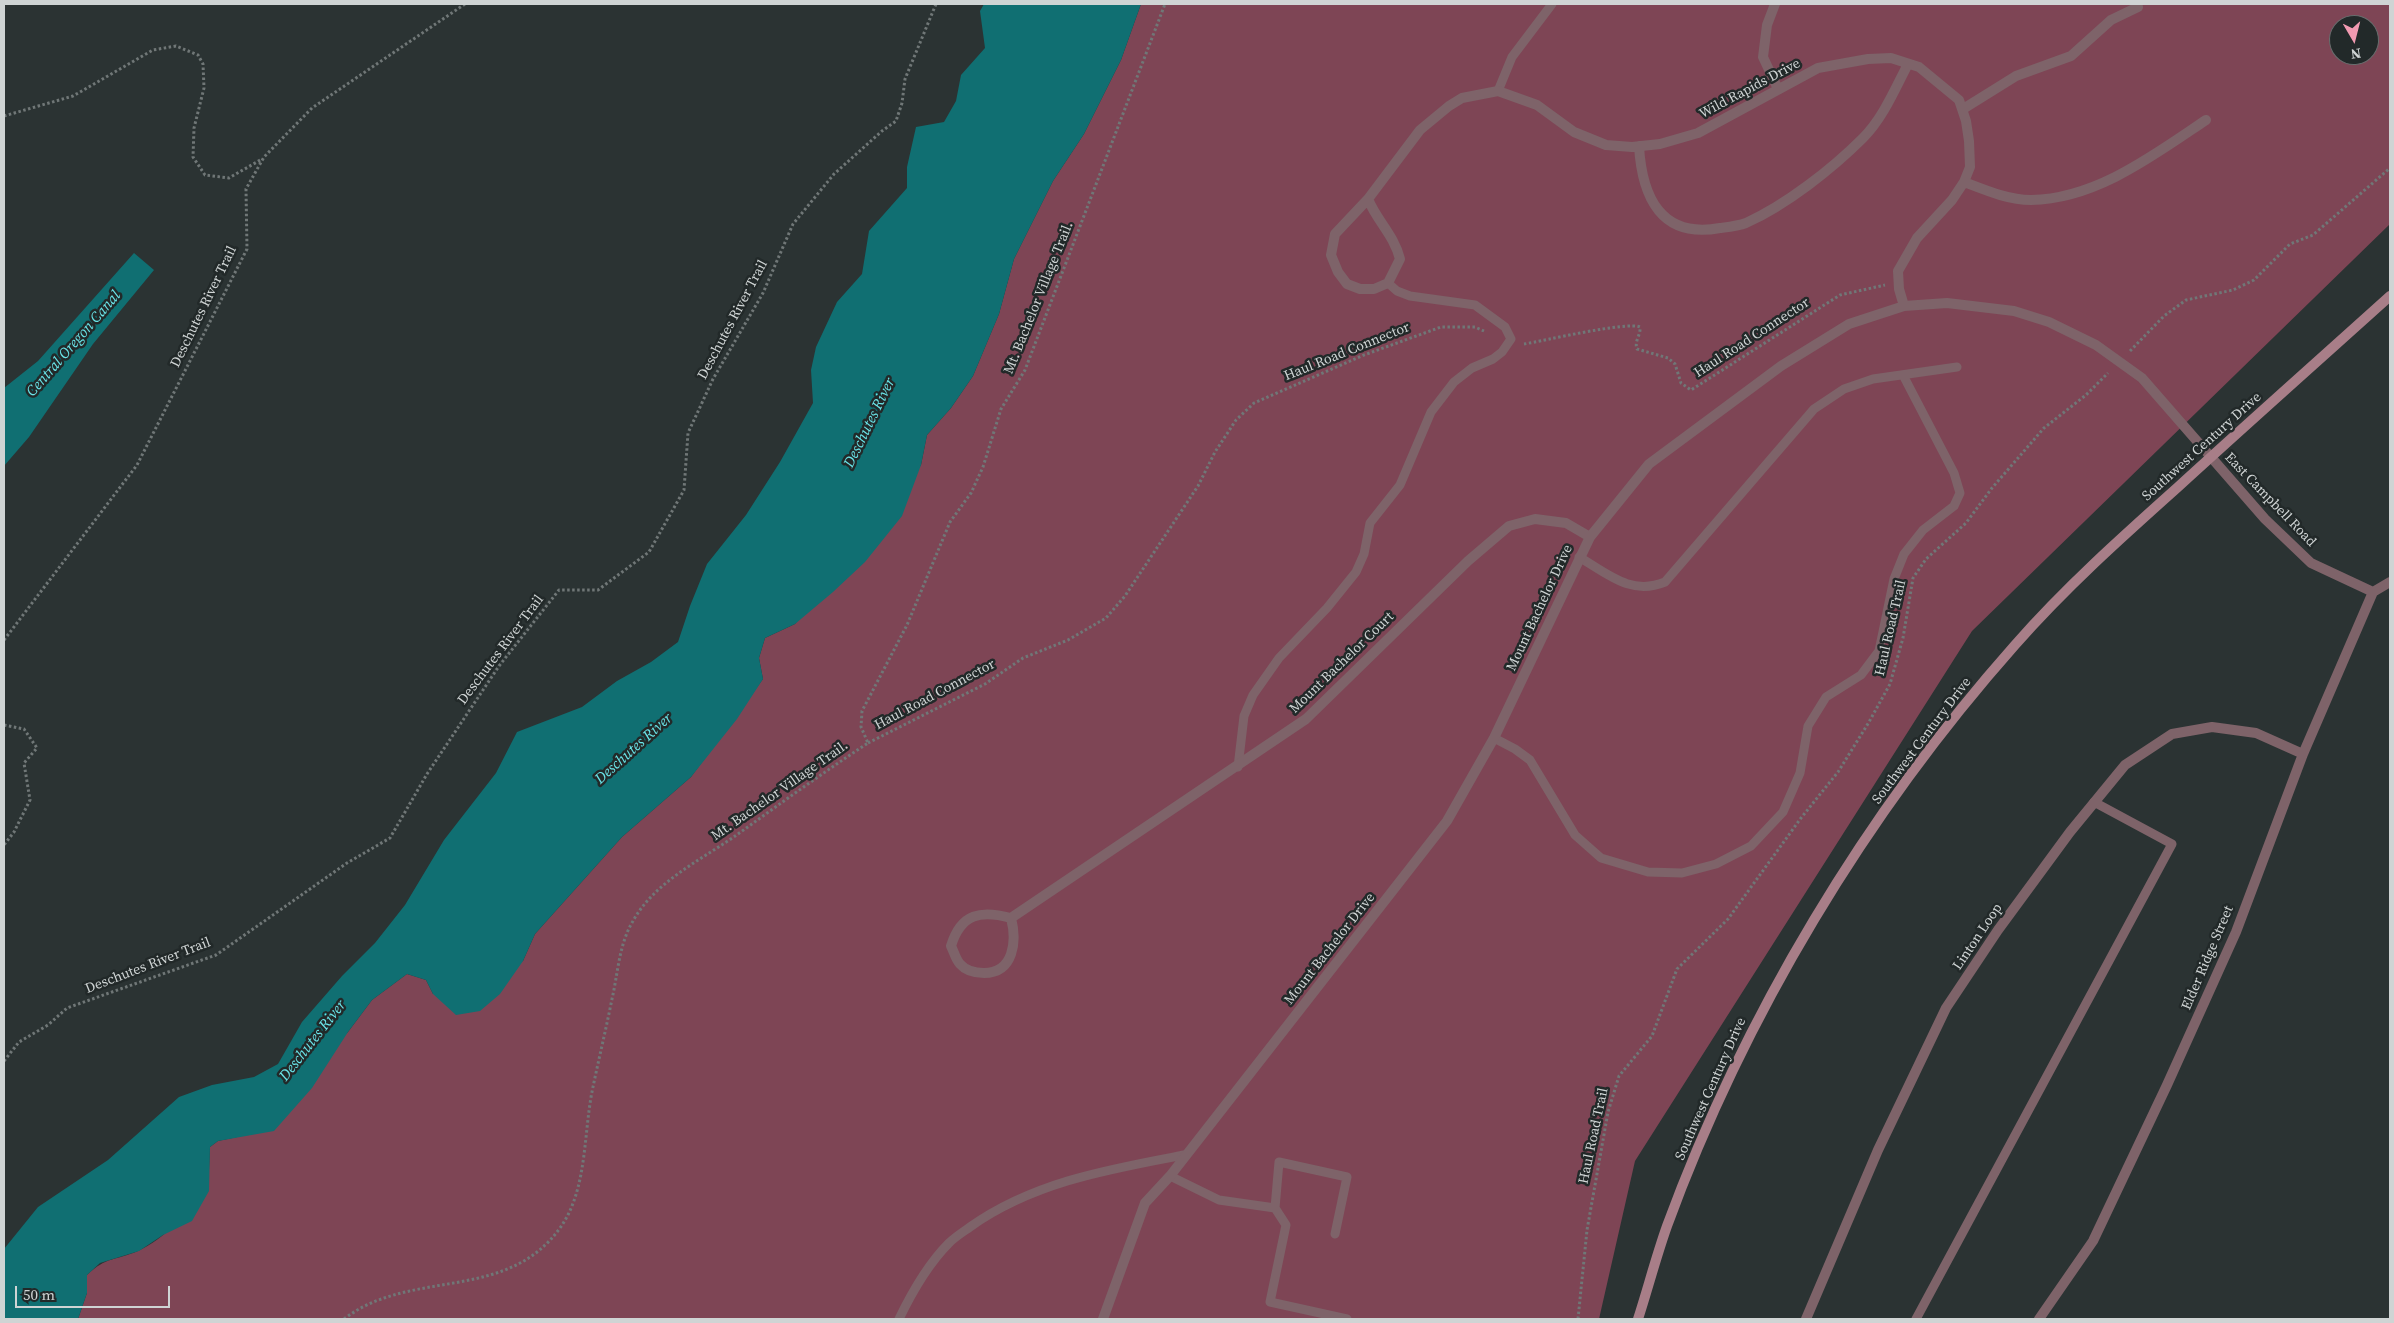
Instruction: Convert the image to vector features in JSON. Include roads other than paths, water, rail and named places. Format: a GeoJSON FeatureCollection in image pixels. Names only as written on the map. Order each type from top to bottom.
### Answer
{"type":"FeatureCollection","features":[{"type":"Feature","properties":{"kind":"main road","name":"Southwest Century Drive"},"geometry":{"type":"LineString","coordinates":[[1638,1319],[1667,1228],[1728,1082],[1760,1015],[1796,950],[1862,844],[1936,742],[2015,644],[2113,546],[2390,296]]}},
{"type":"Feature","properties":{"kind":"street"},"geometry":{"type":"LineString","coordinates":[[1773,4],[1767,25],[1763,57],[1778,89]]}},
{"type":"Feature","properties":{"kind":"street"},"geometry":{"type":"LineString","coordinates":[[1963,109],[2016,76],[2071,56],[2111,20],[2138,7]]}},
{"type":"Feature","properties":{"kind":"street","name":"Wild Rapids Drive"},"geometry":{"type":"LineString","coordinates":[[1498,91],[1537,105],[1582,136],[1606,145],[1638,146],[1660,144],[1698,133],[1818,68],[1891,58],[1919,67],[1940,82],[1959,100],[1963,109],[1969,141],[1970,167],[1964,182],[1952,200],[1917,238],[1903,259],[1898,271],[1898,284],[1904,306]]}},
{"type":"Feature","properties":{"kind":"street"},"geometry":{"type":"LineString","coordinates":[[1638,146],[1640,169],[1646,193],[1663,216],[1680,227],[1702,232],[1744,224],[1788,200],[1864,138],[1889,103],[1908,64]]}},
{"type":"Feature","properties":{"kind":"street"},"geometry":{"type":"LineString","coordinates":[[1368,199],[1375,217],[1396,246],[1400,258],[1388,283],[1374,288],[1360,289],[1346,284],[1338,272],[1331,255],[1335,234],[1368,199],[1420,130],[1449,106],[1477,94],[1498,91]]}},
{"type":"Feature","properties":{"kind":"street"},"geometry":{"type":"LineString","coordinates":[[1964,182],[1992,193],[2030,200],[2068,195],[2108,180],[2154,154],[2206,120]]}},
{"type":"Feature","properties":{"kind":"street","name":"Mount Bachelor Drive"},"geometry":{"type":"LineString","coordinates":[[1103,1319],[1146,1203],[1170,1176],[1184,1155],[1447,820],[1494,738],[1590,537],[1649,464],[1781,366],[1849,324],[1904,306],[1947,303],[2014,311],[2050,322],[2096,344],[2142,378],[2210,458]]}},
{"type":"Feature","properties":{"kind":"street","name":"East Campbell Road"},"geometry":{"type":"LineString","coordinates":[[2210,458],[2265,519],[2311,563],[2372,592]]}},
{"type":"Feature","properties":{"kind":"street","name":"Mount Bachelor Court"},"geometry":{"type":"LineString","coordinates":[[1012,918],[1238,767],[1306,719],[1468,561],[1509,526],[1536,519],[1566,523],[1590,537]]}},
{"type":"Feature","properties":{"kind":"street"},"geometry":{"type":"LineString","coordinates":[[2372,592],[2390,582]]}},
{"type":"Feature","properties":{"kind":"street","name":"Elder Ridge Street"},"geometry":{"type":"LineString","coordinates":[[2039,1319],[2093,1241],[2167,1085],[2236,932],[2303,754],[2372,592]]}},
{"type":"Feature","properties":{"kind":"street","name":"Linton Loop"},"geometry":{"type":"LineString","coordinates":[[1806,1319],[1878,1150],[1946,1008],[1998,930],[2094,802],[2125,764],[2172,734],[2212,727],[2256,733],[2303,754]]}},
{"type":"Feature","properties":{"kind":"street"},"geometry":{"type":"LineString","coordinates":[[991,913],[1012,918],[1016,934],[1014,948],[1006,964],[994,973],[975,973],[959,964],[951,946],[956,930],[968,919],[991,913]]}},
{"type":"Feature","properties":{"kind":"lane"},"geometry":{"type":"LineString","coordinates":[[1498,91],[1512,57],[1552,4]]}},
{"type":"Feature","properties":{"kind":"lane"},"geometry":{"type":"LineString","coordinates":[[1238,767],[1244,716],[1253,694],[1279,658],[1327,608],[1356,572],[1364,554],[1370,522],[1400,485],[1430,412],[1454,382],[1472,368],[1493,359],[1509,344],[1510,334],[1505,327],[1475,305],[1410,296],[1397,291],[1388,283]]}},
{"type":"Feature","properties":{"kind":"lane"},"geometry":{"type":"LineString","coordinates":[[1579,557],[1622,582],[1638,587],[1652,587],[1665,582],[1814,409],[1844,389],[1873,379],[1958,368]]}},
{"type":"Feature","properties":{"kind":"lane"},"geometry":{"type":"LineString","coordinates":[[1494,738],[1515,748],[1530,760],[1575,834],[1601,858],[1648,872],[1682,873],[1716,864],[1751,846],[1783,812],[1800,773],[1808,726],[1826,697],[1861,675],[1879,651],[1894,579],[1904,554],[1923,530],[1954,506],[1960,493],[1954,473],[1903,375]]}},
{"type":"Feature","properties":{"kind":"lane"},"geometry":{"type":"LineString","coordinates":[[1916,1319],[2172,844],[2094,802]]}},
{"type":"Feature","properties":{"kind":"lane"},"geometry":{"type":"LineString","coordinates":[[899,1319],[916,1284],[949,1242],[990,1213],[1037,1191],[1107,1169],[1184,1155]]}},
{"type":"Feature","properties":{"kind":"lane"},"geometry":{"type":"LineString","coordinates":[[1335,1234],[1347,1177],[1279,1162],[1275,1208],[1286,1225],[1270,1302],[1347,1319]]}},
{"type":"Feature","properties":{"kind":"lane"},"geometry":{"type":"LineString","coordinates":[[1170,1176],[1219,1200],[1275,1208]]}},
{"type":"Feature","properties":{"kind":"water","name":"Deschutes River"},"geometry":{"type":"Polygon","coordinates":[[[984,4],[1141,4],[1121,60],[1084,134],[1053,181],[1014,259],[999,314],[973,376],[951,408],[927,435],[921,465],[902,516],[865,562],[833,592],[795,624],[765,638],[759,658],[763,679],[737,719],[691,777],[622,837],[535,934],[523,961],[500,994],[480,1011],[456,1015],[433,994],[426,980],[407,974],[372,1000],[348,1032],[312,1088],[274,1131],[218,1141],[210,1147],[209,1191],[192,1221],[163,1235],[139,1251],[100,1263],[87,1275],[87,1293],[78,1319],[4,1319],[4,1249],[38,1207],[108,1160],[179,1097],[212,1085],[254,1077],[278,1064],[302,1022],[342,976],[375,943],[405,905],[444,840],[496,773],[517,732],[582,707],[617,681],[651,662],[678,642],[707,564],[746,515],[780,462],[813,403],[811,370],[816,347],[837,302],[862,274],[869,231],[907,188],[907,167],[916,127],[944,122],[956,101],[961,75],[985,48],[980,11],[984,4]]]}},
{"type":"Feature","properties":{"kind":"water","name":"Central Oregon Canal"},"geometry":{"type":"Polygon","coordinates":[[[134,253],[154,270],[93,344],[29,437],[4,466],[4,388],[38,361],[134,253]]]}}]}
